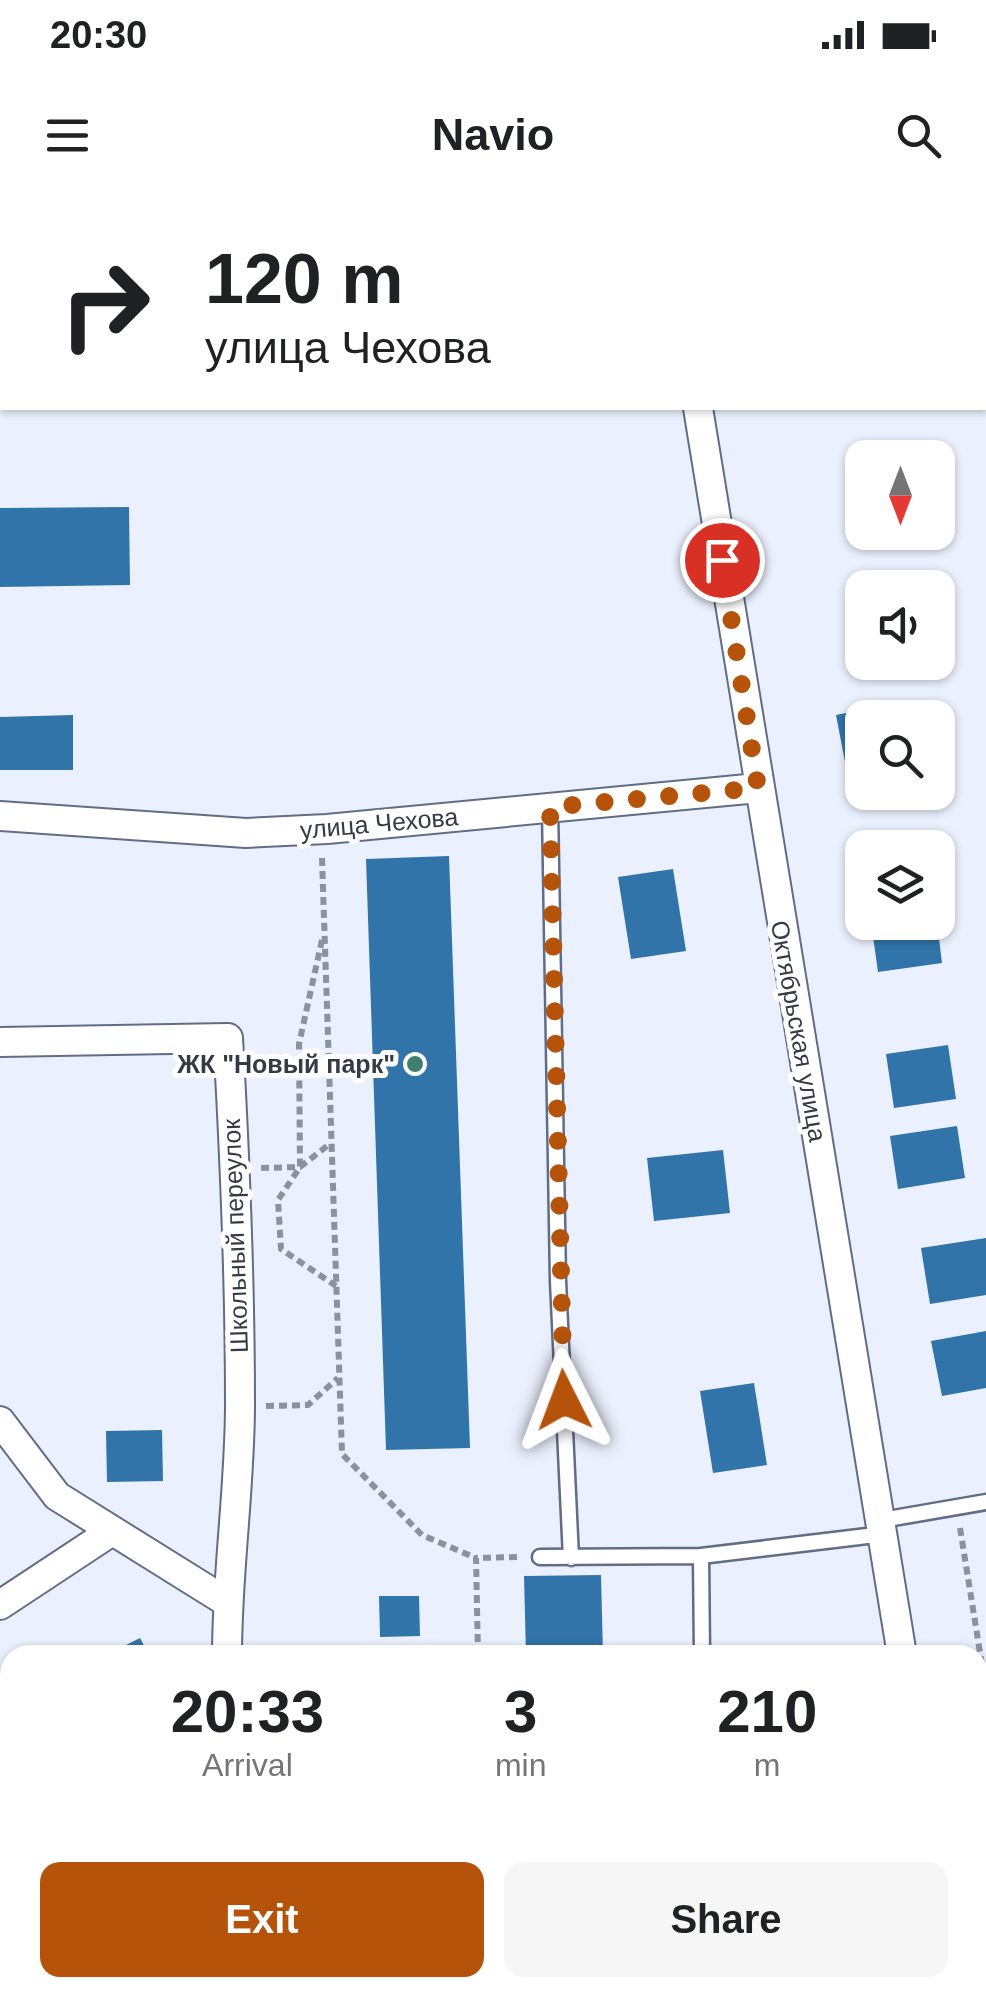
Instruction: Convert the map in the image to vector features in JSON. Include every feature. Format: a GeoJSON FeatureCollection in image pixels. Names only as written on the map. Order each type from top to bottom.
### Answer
{"type":"FeatureCollection","features":[{"type":"Feature","properties":{"kind":"street","name":"Октябрьская улица"},"geometry":{"type":"LineString","coordinates":[[698,410],[901,1645]]}},
{"type":"Feature","properties":{"kind":"street","name":"улица Чехова"},"geometry":{"type":"LineString","coordinates":[[0,816],[246,833],[326,829],[758,788]]}},
{"type":"Feature","properties":{"kind":"street","name":"Школьный переулок"},"geometry":{"type":"LineString","coordinates":[[0,1042],[228,1038],[240,1407],[226,1602],[227,1645]]}},
{"type":"Feature","properties":{"kind":"street"},"geometry":{"type":"LineString","coordinates":[[0,1421],[57,1496],[226,1602]]}},
{"type":"Feature","properties":{"kind":"street"},"geometry":{"type":"LineString","coordinates":[[0,1604],[112,1531]]}},
{"type":"Feature","properties":{"kind":"lane"},"geometry":{"type":"LineString","coordinates":[[550,807],[558,1281],[571,1558]]}},
{"type":"Feature","properties":{"kind":"lane"},"geometry":{"type":"LineString","coordinates":[[540,1557],[701,1556],[883,1527],[986,1502]]}},
{"type":"Feature","properties":{"kind":"lane"},"geometry":{"type":"LineString","coordinates":[[701,1556],[702,1645]]}},
{"type":"Feature","properties":{"kind":"path"},"geometry":{"type":"LineString","coordinates":[[326,829],[321,834],[342,1454],[422,1535],[476,1558],[540,1557]]}},
{"type":"Feature","properties":{"kind":"path"},"geometry":{"type":"LineString","coordinates":[[300,1166],[299,1044],[324,928]]}},
{"type":"Feature","properties":{"kind":"path"},"geometry":{"type":"LineString","coordinates":[[332,1143],[300,1166],[278,1200],[281,1249],[336,1286]]}},
{"type":"Feature","properties":{"kind":"path"},"geometry":{"type":"LineString","coordinates":[[235,1169],[300,1166]]}},
{"type":"Feature","properties":{"kind":"path"},"geometry":{"type":"LineString","coordinates":[[240,1407],[308,1404],[340,1378]]}},
{"type":"Feature","properties":{"kind":"path"},"geometry":{"type":"LineString","coordinates":[[957,1507],[979,1645]]}},
{"type":"Feature","properties":{"kind":"path"},"geometry":{"type":"LineString","coordinates":[[476,1558],[478,1645]]}},
{"type":"Feature","properties":{"kind":"building"},"geometry":{"type":"Polygon","coordinates":[[[129,507],[130,585],[0,587],[0,508],[129,507]]]}},
{"type":"Feature","properties":{"kind":"building"},"geometry":{"type":"Polygon","coordinates":[[[845,713],[845,762],[836,715],[845,713]]]}},
{"type":"Feature","properties":{"kind":"building"},"geometry":{"type":"Polygon","coordinates":[[[73,715],[73,770],[0,770],[0,717],[73,715]]]}},
{"type":"Feature","properties":{"kind":"building","name":"ЖК \"Новый парк\""},"geometry":{"type":"Polygon","coordinates":[[[449,856],[470,1448],[386,1450],[366,859],[449,856]]]}},
{"type":"Feature","properties":{"kind":"building"},"geometry":{"type":"Polygon","coordinates":[[[673,869],[686,951],[631,959],[618,877],[673,869]]]}},
{"type":"Feature","properties":{"kind":"building"},"geometry":{"type":"Polygon","coordinates":[[[874,940],[939,940],[942,963],[878,972],[874,940]]]}},
{"type":"Feature","properties":{"kind":"building"},"geometry":{"type":"Polygon","coordinates":[[[948,1045],[956,1099],[894,1108],[886,1054],[948,1045]]]}},
{"type":"Feature","properties":{"kind":"building"},"geometry":{"type":"Polygon","coordinates":[[[957,1126],[965,1178],[898,1189],[890,1136],[957,1126]]]}},
{"type":"Feature","properties":{"kind":"building"},"geometry":{"type":"Polygon","coordinates":[[[723,1150],[730,1213],[654,1221],[647,1158],[723,1150]]]}},
{"type":"Feature","properties":{"kind":"building"},"geometry":{"type":"Polygon","coordinates":[[[986,1238],[986,1295],[930,1304],[921,1248],[986,1238]]]}},
{"type":"Feature","properties":{"kind":"building"},"geometry":{"type":"Polygon","coordinates":[[[986,1331],[986,1388],[942,1396],[931,1341],[986,1331]]]}},
{"type":"Feature","properties":{"kind":"building"},"geometry":{"type":"Polygon","coordinates":[[[754,1383],[767,1465],[713,1473],[700,1391],[754,1383]]]}},
{"type":"Feature","properties":{"kind":"building"},"geometry":{"type":"Polygon","coordinates":[[[162,1430],[163,1481],[107,1482],[106,1431],[162,1430]]]}},
{"type":"Feature","properties":{"kind":"building"},"geometry":{"type":"Polygon","coordinates":[[[601,1575],[603,1645],[526,1645],[524,1576],[601,1575]]]}},
{"type":"Feature","properties":{"kind":"building"},"geometry":{"type":"Polygon","coordinates":[[[379,1596],[419,1596],[420,1636],[380,1637],[379,1596]]]}},
{"type":"Feature","properties":{"kind":"place","name":"ЖК \"Новый парк\""},"geometry":{"type":"Point","coordinates":[415,1064]}},
{"type":"Feature","properties":{"kind":"route"},"geometry":{"type":"LineString","coordinates":[[564,1400],[558,1281],[550,807],[758,788],[722,560]]}}]}
